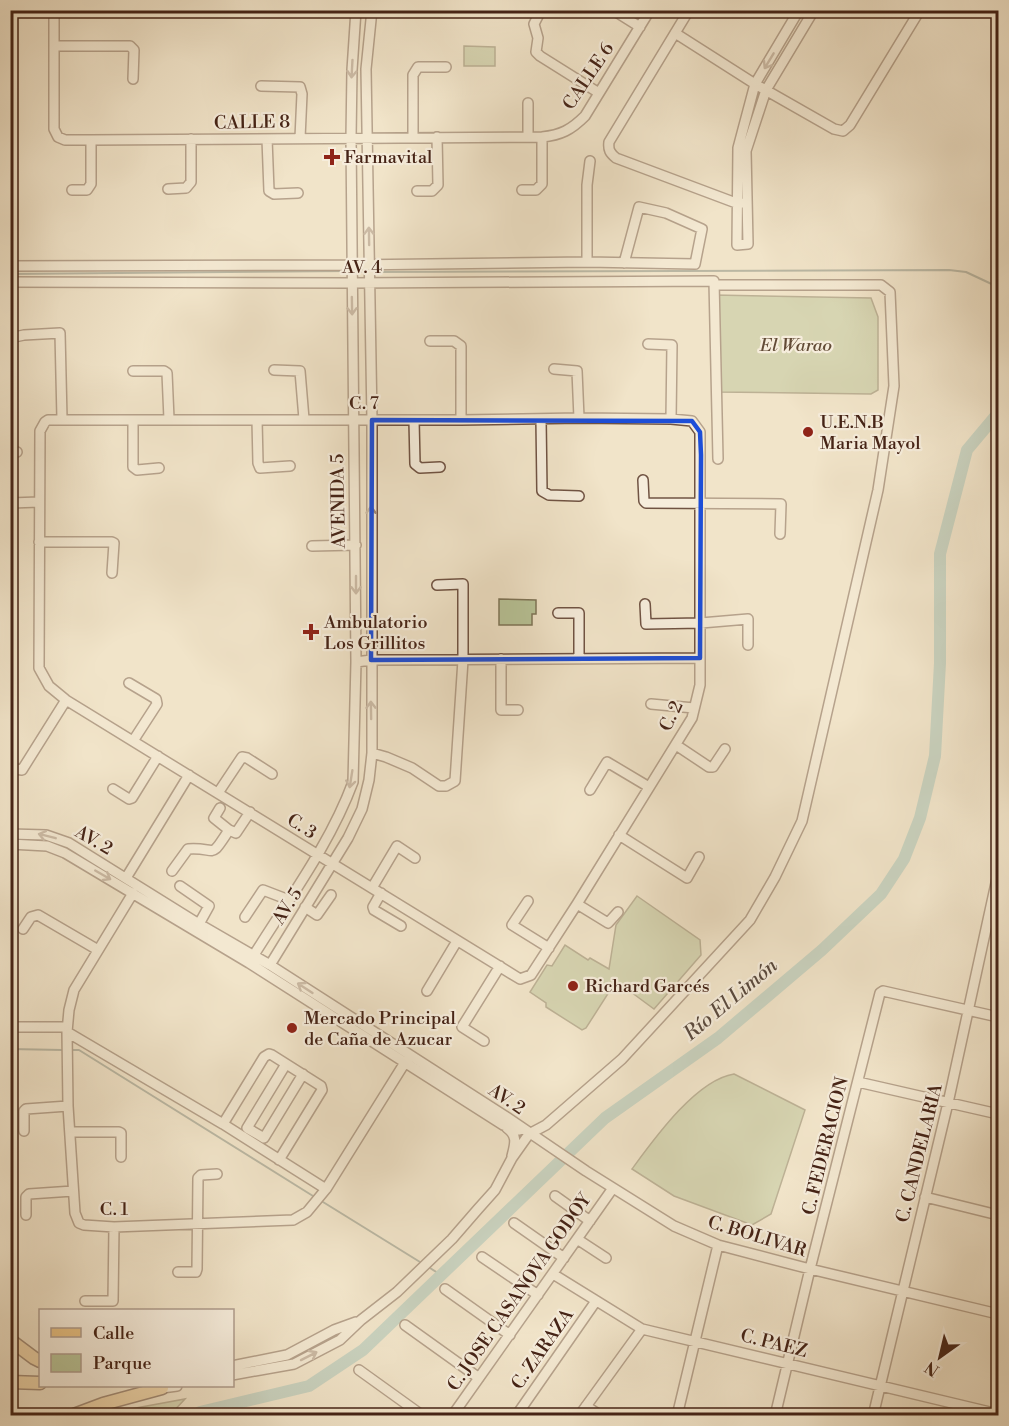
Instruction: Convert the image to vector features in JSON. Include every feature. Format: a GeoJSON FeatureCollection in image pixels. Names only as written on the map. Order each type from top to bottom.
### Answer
{"type":"FeatureCollection","features":[{"type":"Feature","properties":{"kind":"main road"},"geometry":{"type":"LineString","coordinates":[[10,1340],[39,1360]]}},
{"type":"Feature","properties":{"kind":"main road"},"geometry":{"type":"LineString","coordinates":[[10,1382],[39,1383]]}},
{"type":"Feature","properties":{"kind":"main road"},"geometry":{"type":"LineString","coordinates":[[71,1416],[103,1404],[162,1388]]}},
{"type":"Feature","properties":{"kind":"street","name":"CALLE 8"},"geometry":{"type":"LineString","coordinates":[[54,10],[54,129],[58,137],[65,140],[542,137],[558,135],[572,129]]}},
{"type":"Feature","properties":{"kind":"street","name":"AVENIDA 5"},"geometry":{"type":"LineString","coordinates":[[252,959],[318,856],[352,782],[356,662],[356,546],[351,138],[356,10]]}},
{"type":"Feature","properties":{"kind":"street"},"geometry":{"type":"LineString","coordinates":[[372,11],[436,12],[440,10]]}},
{"type":"Feature","properties":{"kind":"street"},"geometry":{"type":"LineString","coordinates":[[541,10],[534,24],[538,38],[536,52],[599,93]]}},
{"type":"Feature","properties":{"kind":"street"},"geometry":{"type":"LineString","coordinates":[[613,10],[640,27]]}},
{"type":"Feature","properties":{"kind":"street","name":"CALLE 6"},"geometry":{"type":"LineString","coordinates":[[572,129],[585,116],[650,10]]}},
{"type":"Feature","properties":{"kind":"street"},"geometry":{"type":"LineString","coordinates":[[689,10],[609,142],[610,151],[616,158],[736,203],[747,202]]}},
{"type":"Feature","properties":{"kind":"street"},"geometry":{"type":"LineString","coordinates":[[799,10],[756,84],[738,148],[736,245],[748,244],[746,151],[766,90],[814,10]]}},
{"type":"Feature","properties":{"kind":"street"},"geometry":{"type":"LineString","coordinates":[[675,33],[766,90],[834,129],[843,131],[850,125],[920,10]]}},
{"type":"Feature","properties":{"kind":"street","name":"AVENIDA 5"},"geometry":{"type":"LineString","coordinates":[[332,864],[362,809],[372,753],[372,420],[366,69],[372,11]]}},
{"type":"Feature","properties":{"kind":"street"},"geometry":{"type":"LineString","coordinates":[[54,46],[130,46],[134,50],[133,79]]}},
{"type":"Feature","properties":{"kind":"street"},"geometry":{"type":"LineString","coordinates":[[413,137],[412,75],[418,67],[446,67]]}},
{"type":"Feature","properties":{"kind":"street"},"geometry":{"type":"LineString","coordinates":[[261,86],[300,87],[302,94],[300,138]]}},
{"type":"Feature","properties":{"kind":"street"},"geometry":{"type":"LineString","coordinates":[[528,103],[528,137]]}},
{"type":"Feature","properties":{"kind":"street"},"geometry":{"type":"LineString","coordinates":[[417,191],[432,191],[438,185],[437,137]]}},
{"type":"Feature","properties":{"kind":"street"},"geometry":{"type":"LineString","coordinates":[[522,190],[536,190],[542,184],[542,137]]}},
{"type":"Feature","properties":{"kind":"street"},"geometry":{"type":"LineString","coordinates":[[168,189],[186,188],[191,182],[191,139]]}},
{"type":"Feature","properties":{"kind":"street"},"geometry":{"type":"LineString","coordinates":[[267,139],[267,187],[269,191],[274,194],[298,193]]}},
{"type":"Feature","properties":{"kind":"street"},"geometry":{"type":"LineString","coordinates":[[72,190],[87,190],[92,184],[91,140]]}},
{"type":"Feature","properties":{"kind":"street"},"geometry":{"type":"LineString","coordinates":[[587,262],[587,185],[590,161]]}},
{"type":"Feature","properties":{"kind":"street","name":"AV. 4"},"geometry":{"type":"LineString","coordinates":[[10,266],[587,262],[624,263],[695,264],[702,229],[666,213],[639,207],[624,263]]}},
{"type":"Feature","properties":{"kind":"street","name":"AV. 4"},"geometry":{"type":"LineString","coordinates":[[10,282],[714,283],[881,285],[890,292],[894,386],[878,490],[802,821],[775,877],[750,920],[622,1059],[546,1125],[530,1134],[512,1158],[495,1190],[452,1239],[397,1292],[361,1320]]}},
{"type":"Feature","properties":{"kind":"street"},"geometry":{"type":"LineString","coordinates":[[714,283],[718,459]]}},
{"type":"Feature","properties":{"kind":"street"},"geometry":{"type":"LineString","coordinates":[[10,338],[60,333],[62,419]]}},
{"type":"Feature","properties":{"kind":"street"},"geometry":{"type":"LineString","coordinates":[[430,341],[454,341],[461,346],[461,420]]}},
{"type":"Feature","properties":{"kind":"street"},"geometry":{"type":"LineString","coordinates":[[648,345],[672,345],[671,419]]}},
{"type":"Feature","properties":{"kind":"street"},"geometry":{"type":"LineString","coordinates":[[554,369],[577,372],[579,418]]}},
{"type":"Feature","properties":{"kind":"street"},"geometry":{"type":"LineString","coordinates":[[274,370],[300,371],[304,420]]}},
{"type":"Feature","properties":{"kind":"street"},"geometry":{"type":"LineString","coordinates":[[133,371],[164,371],[167,373],[168,419]]}},
{"type":"Feature","properties":{"kind":"street","name":"C. 7"},"geometry":{"type":"LineString","coordinates":[[40,431],[48,420],[62,419],[579,418],[692,421]]}},
{"type":"Feature","properties":{"kind":"street"},"geometry":{"type":"LineString","coordinates":[[541,419],[542,491],[549,495],[579,496]]}},
{"type":"Feature","properties":{"kind":"street"},"geometry":{"type":"LineString","coordinates":[[133,420],[133,467],[137,470],[159,468]]}},
{"type":"Feature","properties":{"kind":"street"},"geometry":{"type":"LineString","coordinates":[[257,420],[260,468],[290,466]]}},
{"type":"Feature","properties":{"kind":"street"},"geometry":{"type":"LineString","coordinates":[[414,420],[415,464],[420,468],[440,467]]}},
{"type":"Feature","properties":{"kind":"street","name":"C. 2"},"geometry":{"type":"LineString","coordinates":[[520,979],[531,975],[549,948],[692,718],[700,685],[701,502],[700,432],[692,421]]}},
{"type":"Feature","properties":{"kind":"street","name":"C. 3"},"geometry":{"type":"LineString","coordinates":[[40,431],[39,668],[49,686],[66,700],[520,979]]}},
{"type":"Feature","properties":{"kind":"street"},"geometry":{"type":"LineString","coordinates":[[643,480],[646,503],[781,504],[780,534]]}},
{"type":"Feature","properties":{"kind":"street"},"geometry":{"type":"LineString","coordinates":[[11,503],[39,502]]}},
{"type":"Feature","properties":{"kind":"street"},"geometry":{"type":"LineString","coordinates":[[39,543],[112,542],[114,543],[112,573]]}},
{"type":"Feature","properties":{"kind":"street"},"geometry":{"type":"LineString","coordinates":[[312,546],[356,546]]}},
{"type":"Feature","properties":{"kind":"street"},"geometry":{"type":"LineString","coordinates":[[372,753],[412,768],[439,786],[455,782],[463,660],[463,584],[437,585]]}},
{"type":"Feature","properties":{"kind":"street"},"geometry":{"type":"LineString","coordinates":[[645,604],[646,624],[748,619],[748,645]]}},
{"type":"Feature","properties":{"kind":"street"},"geometry":{"type":"LineString","coordinates":[[558,613],[579,613],[579,658]]}},
{"type":"Feature","properties":{"kind":"street"},"geometry":{"type":"LineString","coordinates":[[356,662],[371,660],[700,658]]}},
{"type":"Feature","properties":{"kind":"street"},"geometry":{"type":"LineString","coordinates":[[501,659],[501,710],[518,710]]}},
{"type":"Feature","properties":{"kind":"street"},"geometry":{"type":"LineString","coordinates":[[129,683],[156,699],[157,704],[133,741]]}},
{"type":"Feature","properties":{"kind":"street"},"geometry":{"type":"LineString","coordinates":[[10,766],[22,770],[66,700]]}},
{"type":"Feature","properties":{"kind":"street"},"geometry":{"type":"LineString","coordinates":[[651,704],[694,708]]}},
{"type":"Feature","properties":{"kind":"street"},"geometry":{"type":"LineString","coordinates":[[676,745],[709,767],[713,767],[725,748]]}},
{"type":"Feature","properties":{"kind":"street"},"geometry":{"type":"LineString","coordinates":[[113,789],[129,799],[132,798],[158,756]]}},
{"type":"Feature","properties":{"kind":"street"},"geometry":{"type":"LineString","coordinates":[[218,793],[242,757],[272,774]]}},
{"type":"Feature","properties":{"kind":"street"},"geometry":{"type":"LineString","coordinates":[[590,790],[607,762],[649,787]]}},
{"type":"Feature","properties":{"kind":"street"},"geometry":{"type":"LineString","coordinates":[[126,878],[189,775]]}},
{"type":"Feature","properties":{"kind":"street"},"geometry":{"type":"LineString","coordinates":[[220,808],[214,818],[236,833],[250,812]]}},
{"type":"Feature","properties":{"kind":"street"},"geometry":{"type":"LineString","coordinates":[[172,871],[188,849],[212,852],[216,850],[229,830]]}},
{"type":"Feature","properties":{"kind":"street","name":"AV. 2"},"geometry":{"type":"LineString","coordinates":[[10,834],[46,835],[69,843],[407,1059],[505,1116],[530,1134]]}},
{"type":"Feature","properties":{"kind":"street"},"geometry":{"type":"LineString","coordinates":[[619,835],[687,878],[699,857]]}},
{"type":"Feature","properties":{"kind":"street","name":"AV. 2"},"geometry":{"type":"LineString","coordinates":[[10,844],[47,846],[65,853],[252,959],[270,965],[503,1125],[530,1134]]}},
{"type":"Feature","properties":{"kind":"street"},"geometry":{"type":"LineString","coordinates":[[372,888],[397,846],[415,858]]}},
{"type":"Feature","properties":{"kind":"street","name":"AV. 5"},"geometry":{"type":"LineString","coordinates":[[270,965],[332,864]]}},
{"type":"Feature","properties":{"kind":"street","name":"C. CANDELARIA"},"geometry":{"type":"LineString","coordinates":[[873,1416],[996,902],[999,874]]}},
{"type":"Feature","properties":{"kind":"street"},"geometry":{"type":"LineString","coordinates":[[180,886],[209,906],[199,924]]}},
{"type":"Feature","properties":{"kind":"street"},"geometry":{"type":"LineString","coordinates":[[245,916],[263,890],[289,900]]}},
{"type":"Feature","properties":{"kind":"street","name":"C. 1"},"geometry":{"type":"LineString","coordinates":[[133,893],[74,990],[67,1030],[68,1106],[73,1191],[75,1214],[79,1223],[84,1226],[114,1227],[293,1220],[307,1212],[326,1189],[407,1059]]}},
{"type":"Feature","properties":{"kind":"street"},"geometry":{"type":"LineString","coordinates":[[381,894],[373,907],[374,910],[400,926]]}},
{"type":"Feature","properties":{"kind":"street"},"geometry":{"type":"LineString","coordinates":[[305,907],[317,915],[331,895]]}},
{"type":"Feature","properties":{"kind":"street"},"geometry":{"type":"LineString","coordinates":[[528,901],[512,925],[549,948]]}},
{"type":"Feature","properties":{"kind":"street"},"geometry":{"type":"LineString","coordinates":[[577,904],[608,923],[618,912]]}},
{"type":"Feature","properties":{"kind":"street"},"geometry":{"type":"LineString","coordinates":[[22,929],[31,916],[38,915],[98,950]]}},
{"type":"Feature","properties":{"kind":"street"},"geometry":{"type":"LineString","coordinates":[[426,991],[457,941]]}},
{"type":"Feature","properties":{"kind":"street"},"geometry":{"type":"LineString","coordinates":[[484,1041],[462,1027],[500,966]]}},
{"type":"Feature","properties":{"kind":"street","name":"C. FEDERACION"},"geometry":{"type":"LineString","coordinates":[[776,1416],[810,1269],[880,993],[882,991],[969,1011]]}},
{"type":"Feature","properties":{"kind":"street"},"geometry":{"type":"LineString","coordinates":[[969,1011],[999,1017]]}},
{"type":"Feature","properties":{"kind":"street"},"geometry":{"type":"LineString","coordinates":[[10,1027],[67,1030],[326,1189]]}},
{"type":"Feature","properties":{"kind":"street"},"geometry":{"type":"LineString","coordinates":[[223,1125],[264,1057],[272,1055],[303,1074],[321,1086],[322,1090],[279,1160]]}},
{"type":"Feature","properties":{"kind":"street"},"geometry":{"type":"LineString","coordinates":[[286,1064],[247,1128],[264,1138],[303,1074]]}},
{"type":"Feature","properties":{"kind":"street"},"geometry":{"type":"LineString","coordinates":[[858,1082],[999,1114]]}},
{"type":"Feature","properties":{"kind":"street"},"geometry":{"type":"LineString","coordinates":[[24,1131],[26,1109],[68,1106]]}},
{"type":"Feature","properties":{"kind":"street"},"geometry":{"type":"LineString","coordinates":[[503,1125],[511,1130],[516,1141],[512,1158]]}},
{"type":"Feature","properties":{"kind":"street"},"geometry":{"type":"LineString","coordinates":[[70,1132],[119,1132],[121,1133],[121,1157]]}},
{"type":"Feature","properties":{"kind":"street","name":"C. BOLIVAR"},"geometry":{"type":"LineString","coordinates":[[530,1134],[674,1226],[718,1245],[999,1314]]}},
{"type":"Feature","properties":{"kind":"street"},"geometry":{"type":"LineString","coordinates":[[178,1272],[196,1272],[198,1178],[201,1175],[217,1174]]}},
{"type":"Feature","properties":{"kind":"street","name":"C. JOSE CASANOVA GODOY"},"geometry":{"type":"LineString","coordinates":[[452,1416],[613,1188]]}},
{"type":"Feature","properties":{"kind":"street"},"geometry":{"type":"LineString","coordinates":[[26,1215],[26,1197],[29,1194],[73,1191]]}},
{"type":"Feature","properties":{"kind":"street"},"geometry":{"type":"LineString","coordinates":[[555,1196],[591,1221]]}},
{"type":"Feature","properties":{"kind":"street"},"geometry":{"type":"LineString","coordinates":[[925,1197],[999,1215]]}},
{"type":"Feature","properties":{"kind":"street"},"geometry":{"type":"LineString","coordinates":[[514,1223],[564,1258]]}},
{"type":"Feature","properties":{"kind":"street"},"geometry":{"type":"LineString","coordinates":[[85,1301],[113,1301],[114,1227]]}},
{"type":"Feature","properties":{"kind":"street"},"geometry":{"type":"LineString","coordinates":[[578,1239],[606,1258]]}},
{"type":"Feature","properties":{"kind":"street"},"geometry":{"type":"LineString","coordinates":[[677,1416],[718,1245]]}},
{"type":"Feature","properties":{"kind":"street"},"geometry":{"type":"LineString","coordinates":[[482,1257],[538,1295]]}},
{"type":"Feature","properties":{"kind":"street","name":"C. PAEZ"},"geometry":{"type":"LineString","coordinates":[[553,1274],[642,1329],[999,1414]]}},
{"type":"Feature","properties":{"kind":"street"},"geometry":{"type":"LineString","coordinates":[[445,1289],[510,1335]]}},
{"type":"Feature","properties":{"kind":"street","name":"C. ZARAZA"},"geometry":{"type":"LineString","coordinates":[[516,1416],[596,1301]]}},
{"type":"Feature","properties":{"kind":"street"},"geometry":{"type":"LineString","coordinates":[[234,1366],[287,1355],[334,1330],[361,1320]]}},
{"type":"Feature","properties":{"kind":"street"},"geometry":{"type":"LineString","coordinates":[[234,1375],[294,1364],[340,1340],[361,1320]]}},
{"type":"Feature","properties":{"kind":"street"},"geometry":{"type":"LineString","coordinates":[[405,1325],[479,1378]]}},
{"type":"Feature","properties":{"kind":"street"},"geometry":{"type":"LineString","coordinates":[[579,1416],[642,1329]]}},
{"type":"Feature","properties":{"kind":"street"},"geometry":{"type":"LineString","coordinates":[[359,1370],[423,1416]]}},
{"type":"Feature","properties":{"kind":"street"},"geometry":{"type":"LineString","coordinates":[[162,1388],[170,1387]]}},
{"type":"Feature","properties":{"kind":"street"},"geometry":{"type":"LineString","coordinates":[[586,1406],[601,1416]]}},
{"type":"Feature","properties":{"kind":"highlighted area"},"geometry":{"type":"Polygon","coordinates":[[[372,420],[692,421],[700,432],[701,455],[700,658],[371,660],[372,420]]]}},
{"type":"Feature","properties":{"kind":"green space"},"geometry":{"type":"Polygon","coordinates":[[[464,46],[495,47],[495,66],[464,66],[464,46]]]}},
{"type":"Feature","properties":{"kind":"green space","name":"El Warao"},"geometry":{"type":"Polygon","coordinates":[[[714,295],[871,298],[878,317],[878,390],[871,394],[716,392],[714,295]]]}},
{"type":"Feature","properties":{"kind":"green space"},"geometry":{"type":"Polygon","coordinates":[[[11,556],[17,556],[14,626],[10,626],[11,556]]]}},
{"type":"Feature","properties":{"kind":"green space"},"geometry":{"type":"Polygon","coordinates":[[[499,599],[536,600],[536,614],[532,614],[532,625],[499,625],[499,599]]]}},
{"type":"Feature","properties":{"kind":"green space"},"geometry":{"type":"Polygon","coordinates":[[[637,896],[700,940],[701,955],[654,1009],[616,981],[586,1028],[582,1030],[546,1007],[546,1003],[530,992],[547,965],[552,966],[565,945],[588,960],[590,958],[609,969],[616,925],[637,896]]]}},
{"type":"Feature","properties":{"kind":"green space"},"geometry":{"type":"Polygon","coordinates":[[[734,1074],[805,1110],[771,1214],[752,1225],[674,1196],[632,1169],[677,1112],[705,1087],[734,1074]]]}},
{"type":"Feature","properties":{"kind":"green space"},"geometry":{"type":"Polygon","coordinates":[[[185,1399],[170,1415],[98,1415],[185,1399]]]}},
{"type":"Feature","properties":{"kind":"waterway"},"geometry":{"type":"LineString","coordinates":[[374,272],[949,270],[966,272],[998,287]]}},
{"type":"Feature","properties":{"kind":"waterway"},"geometry":{"type":"LineString","coordinates":[[10,274],[347,271]]}},
{"type":"Feature","properties":{"kind":"waterway"},"geometry":{"type":"LineString","coordinates":[[355,271],[366,272]]}},
{"type":"Feature","properties":{"kind":"waterway","name":"Río El Limón"},"geometry":{"type":"LineString","coordinates":[[195,1416],[200,1412],[309,1386],[363,1350],[605,1118],[718,1038],[822,950],[881,894],[904,859],[920,818],[935,756],[940,663],[940,554],[967,450],[998,413]]}},
{"type":"Feature","properties":{"kind":"waterway"},"geometry":{"type":"LineString","coordinates":[[10,1049],[62,1050]]}},
{"type":"Feature","properties":{"kind":"waterway"},"geometry":{"type":"LineString","coordinates":[[73,1050],[79,1050],[313,1196]]}},
{"type":"Feature","properties":{"kind":"waterway"},"geometry":{"type":"LineString","coordinates":[[323,1202],[420,1262]]}},
{"type":"Feature","properties":{"kind":"waterway"},"geometry":{"type":"LineString","coordinates":[[430,1268],[441,1275]]}},
{"type":"Feature","properties":{"kind":"waterway","name":"Río El Limón"},"geometry":{"type":"LineString","coordinates":[[202,1416],[205,1411]]}},
{"type":"Feature","properties":{"kind":"place","name":"Farmavital"},"geometry":{"type":"Point","coordinates":[332,157]}},
{"type":"Feature","properties":{"kind":"place","name":"U.E.N.B Maria Mayol"},"geometry":{"type":"Point","coordinates":[808,432]}},
{"type":"Feature","properties":{"kind":"place","name":"Ambulatorio Los Grillitos"},"geometry":{"type":"Point","coordinates":[311,632]}},
{"type":"Feature","properties":{"kind":"place","name":"Richard Garcés"},"geometry":{"type":"Point","coordinates":[573,986]}},
{"type":"Feature","properties":{"kind":"place","name":"Mercado Principal de Caña de Azucar"},"geometry":{"type":"Point","coordinates":[292,1028]}}]}
